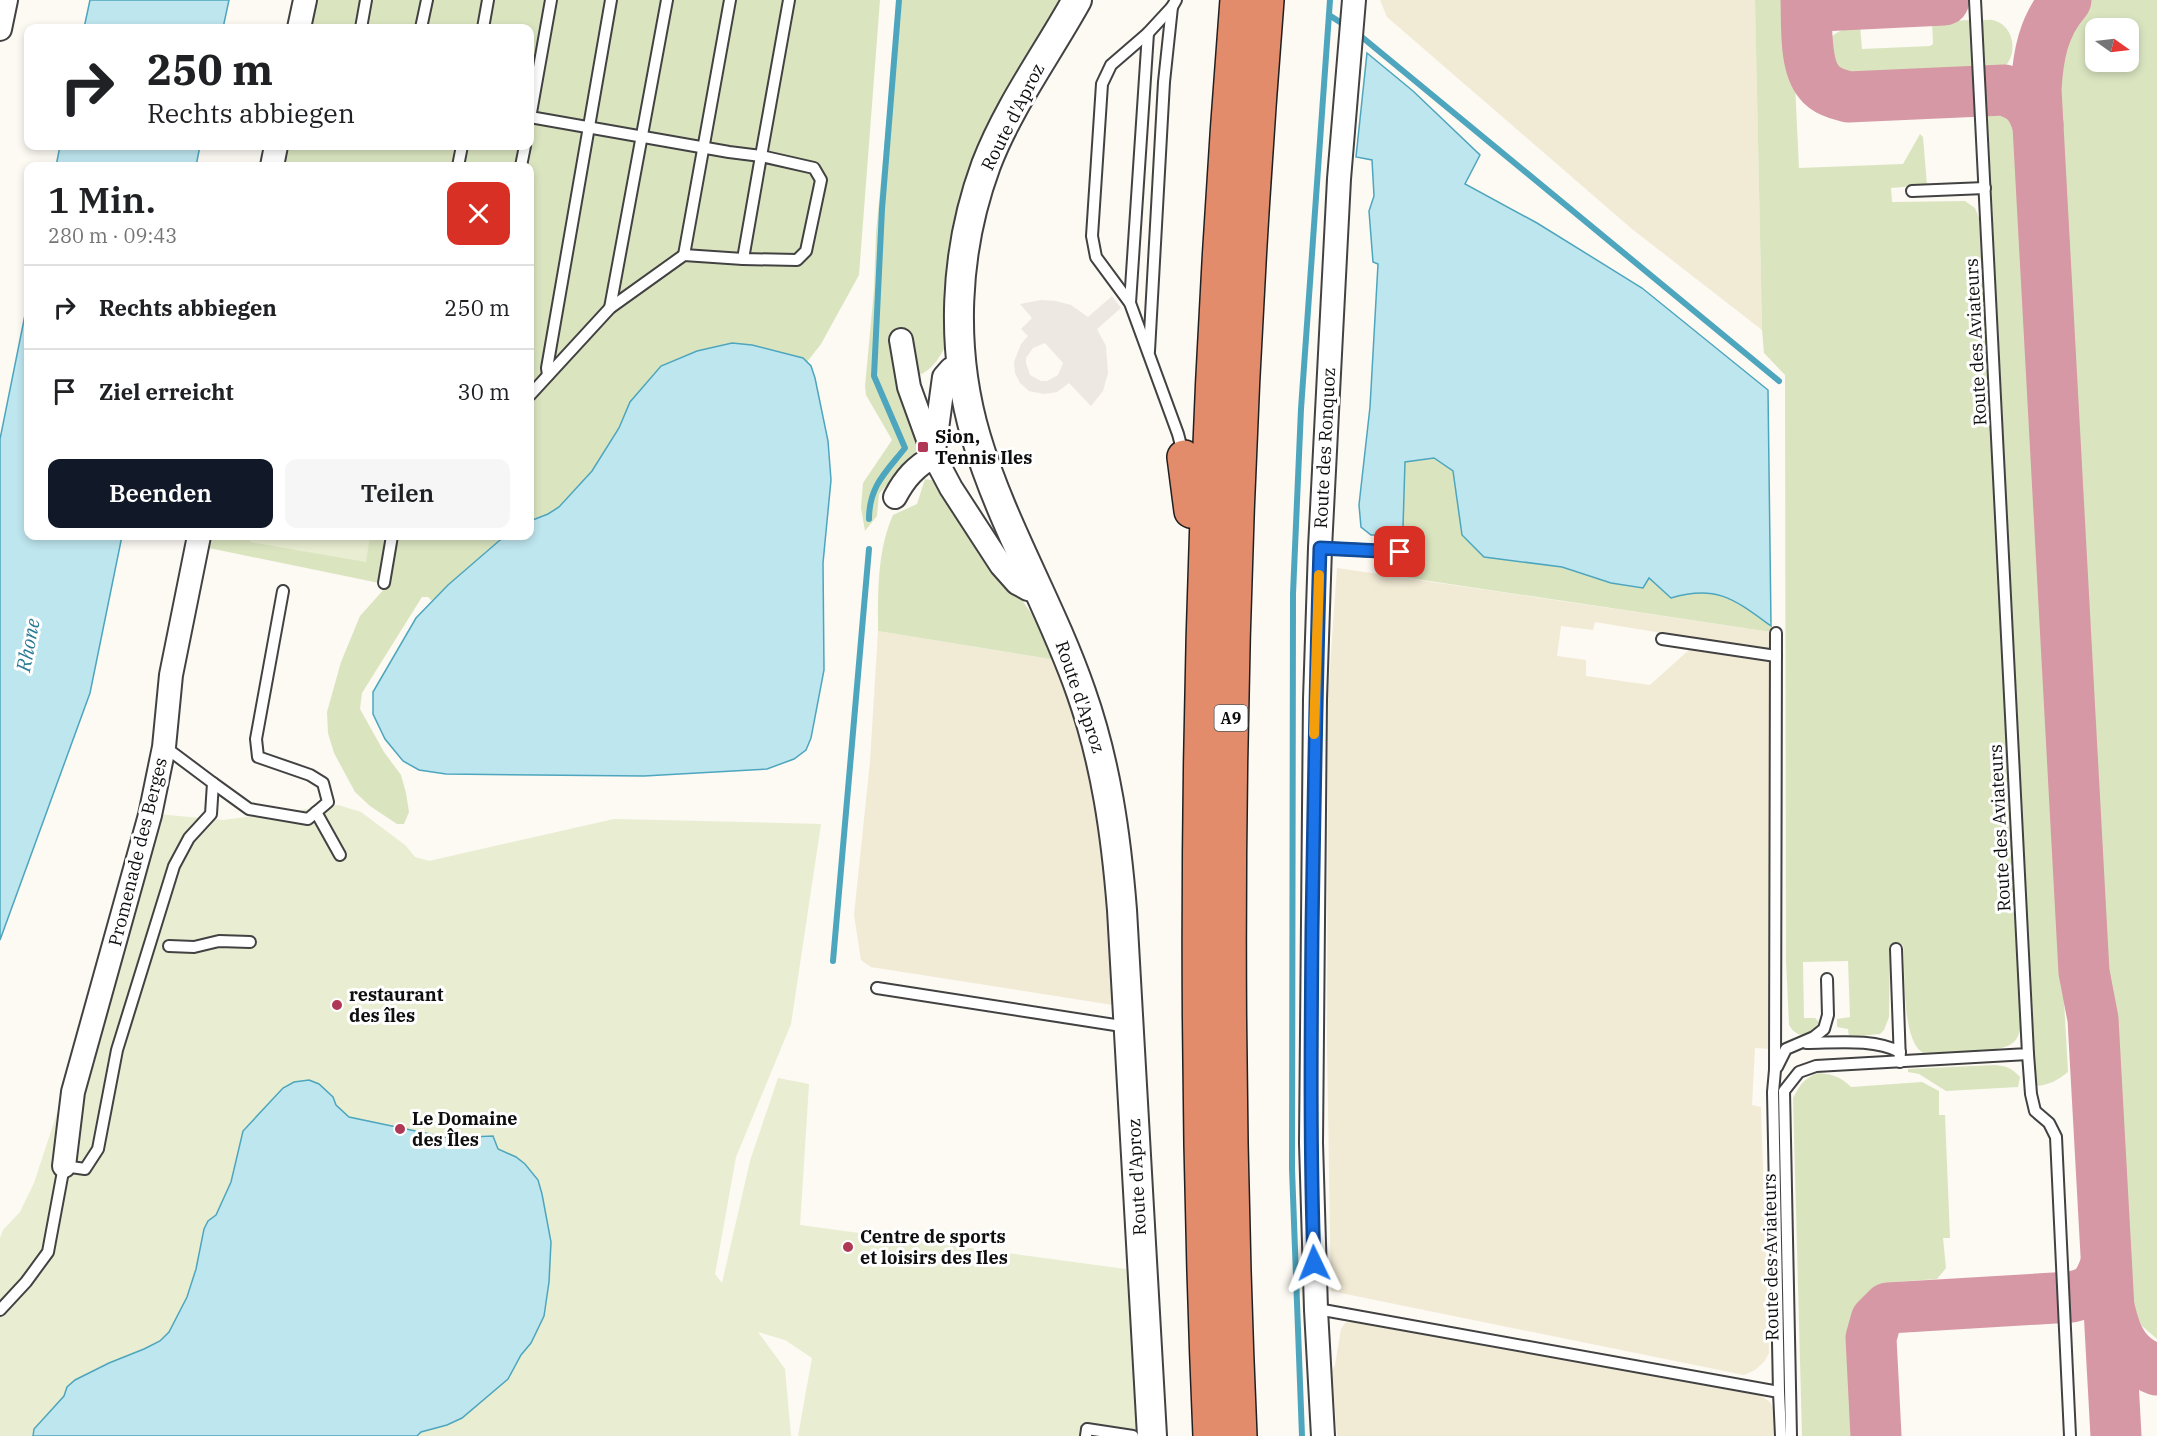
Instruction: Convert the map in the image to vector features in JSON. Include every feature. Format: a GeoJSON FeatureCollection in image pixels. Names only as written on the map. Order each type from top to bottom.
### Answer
{"type":"FeatureCollection","features":[{"type":"Feature","properties":{"kind":"highway","name":"A9"},"geometry":{"type":"LineString","coordinates":[[1210,1436],[1199,1033],[1201,703],[1214,349],[1237,0]]}},
{"type":"Feature","properties":{"kind":"highway","name":"A9"},"geometry":{"type":"LineString","coordinates":[[1240,1436],[1231,1146],[1230,745],[1244,347],[1252,195],[1267,0]]}},
{"type":"Feature","properties":{"kind":"highway"},"geometry":{"type":"LineString","coordinates":[[1184,456],[1190,498],[1201,703]]}},
{"type":"Feature","properties":{"kind":"street"},"geometry":{"type":"LineString","coordinates":[[0,29],[6,0]]}},
{"type":"Feature","properties":{"kind":"street"},"geometry":{"type":"LineString","coordinates":[[300,24],[304,0]]}},
{"type":"Feature","properties":{"kind":"street","name":"Route d'Aproz"},"geometry":{"type":"LineString","coordinates":[[1077,0],[1011,113],[986,165],[972,212],[962,262],[959,306],[961,365],[965,395],[976,438],[995,491],[1081,690],[1094,730],[1110,800],[1116,836],[1122,910],[1152,1436]]}},
{"type":"Feature","properties":{"kind":"street","name":"Route des Ronquoz"},"geometry":{"type":"LineString","coordinates":[[1323,1436],[1316,1310],[1311,1143],[1315,699],[1320,548],[1339,178],[1353,3]]}},
{"type":"Feature","properties":{"kind":"street"},"geometry":{"type":"LineString","coordinates":[[901,340],[909,387],[934,456],[951,488],[1002,565],[1017,583],[1040,592]]}},
{"type":"Feature","properties":{"kind":"street"},"geometry":{"type":"LineString","coordinates":[[934,456],[944,377],[951,369],[961,365]]}},
{"type":"Feature","properties":{"kind":"street"},"geometry":{"type":"LineString","coordinates":[[896,497],[903,482],[917,466],[934,456]]}},
{"type":"Feature","properties":{"kind":"street","name":"Promenade des Berges"},"geometry":{"type":"LineString","coordinates":[[64,1166],[73,1092],[150,815],[164,747],[171,675],[198,540]]}},
{"type":"Feature","properties":{"kind":"lane"},"geometry":{"type":"LineString","coordinates":[[363,24],[366,0]]}},
{"type":"Feature","properties":{"kind":"lane"},"geometry":{"type":"LineString","coordinates":[[422,24],[427,0]]}},
{"type":"Feature","properties":{"kind":"lane"},"geometry":{"type":"LineString","coordinates":[[484,24],[488,0]]}},
{"type":"Feature","properties":{"kind":"lane"},"geometry":{"type":"LineString","coordinates":[[534,95],[551,0]]}},
{"type":"Feature","properties":{"kind":"lane"},"geometry":{"type":"LineString","coordinates":[[548,375],[547,368],[611,0]]}},
{"type":"Feature","properties":{"kind":"lane"},"geometry":{"type":"LineString","coordinates":[[610,308],[667,0]]}},
{"type":"Feature","properties":{"kind":"lane"},"geometry":{"type":"LineString","coordinates":[[684,255],[730,0]]}},
{"type":"Feature","properties":{"kind":"lane"},"geometry":{"type":"LineString","coordinates":[[743,259],[789,0]]}},
{"type":"Feature","properties":{"kind":"lane","name":"Route des Aviateurs"},"geometry":{"type":"LineString","coordinates":[[1791,1436],[1784,1091],[1799,1072],[1816,1066],[1900,1057],[2028,1054],[1975,0]]}},
{"type":"Feature","properties":{"kind":"lane"},"geometry":{"type":"LineString","coordinates":[[1174,4],[1148,33],[1111,65],[1102,84],[1092,244],[1096,257],[1130,303],[1184,456]]}},
{"type":"Feature","properties":{"kind":"lane"},"geometry":{"type":"LineString","coordinates":[[1149,356],[1164,82],[1174,4]]}},
{"type":"Feature","properties":{"kind":"lane"},"geometry":{"type":"LineString","coordinates":[[1130,303],[1148,33]]}},
{"type":"Feature","properties":{"kind":"lane"},"geometry":{"type":"LineString","coordinates":[[534,118],[761,156],[814,168],[821,180],[806,250],[797,261],[684,255],[610,308],[534,390]]}},
{"type":"Feature","properties":{"kind":"lane"},"geometry":{"type":"LineString","coordinates":[[1911,191],[1984,188]]}},
{"type":"Feature","properties":{"kind":"lane"},"geometry":{"type":"LineString","coordinates":[[384,584],[391,540]]}},
{"type":"Feature","properties":{"kind":"lane"},"geometry":{"type":"LineString","coordinates":[[1320,548],[1400,552]]}},
{"type":"Feature","properties":{"kind":"lane"},"geometry":{"type":"LineString","coordinates":[[164,747],[249,809],[308,819],[328,802],[323,783],[310,775],[258,757],[256,739],[283,591]]}},
{"type":"Feature","properties":{"kind":"lane","name":"Route des Aviateurs"},"geometry":{"type":"LineString","coordinates":[[1776,633],[1773,1107],[1781,1436]]}},
{"type":"Feature","properties":{"kind":"lane"},"geometry":{"type":"LineString","coordinates":[[1662,639],[1776,656]]}},
{"type":"Feature","properties":{"kind":"lane"},"geometry":{"type":"LineString","coordinates":[[0,1310],[26,1282],[48,1252],[64,1166],[85,1169],[98,1149],[117,1050],[174,866],[189,838],[212,814],[213,783]]}},
{"type":"Feature","properties":{"kind":"lane"},"geometry":{"type":"LineString","coordinates":[[316,812],[340,855]]}},
{"type":"Feature","properties":{"kind":"lane"},"geometry":{"type":"LineString","coordinates":[[169,946],[194,946],[219,941],[250,942]]}},
{"type":"Feature","properties":{"kind":"lane"},"geometry":{"type":"LineString","coordinates":[[1896,949],[1900,1057]]}},
{"type":"Feature","properties":{"kind":"lane"},"geometry":{"type":"LineString","coordinates":[[1775,1070],[1786,1049],[1814,1037],[1824,1029],[1828,1015],[1827,979]]}},
{"type":"Feature","properties":{"kind":"lane"},"geometry":{"type":"LineString","coordinates":[[878,988],[1128,1027]]}},
{"type":"Feature","properties":{"kind":"lane"},"geometry":{"type":"LineString","coordinates":[[1800,1042],[1884,1046],[1900,1057]]}},
{"type":"Feature","properties":{"kind":"lane"},"geometry":{"type":"LineString","coordinates":[[2028,1054],[2031,1094],[2035,1111],[2049,1123],[2056,1137],[2070,1436]]}},
{"type":"Feature","properties":{"kind":"lane"},"geometry":{"type":"LineString","coordinates":[[1316,1310],[1779,1392]]}},
{"type":"Feature","properties":{"kind":"lane"},"geometry":{"type":"LineString","coordinates":[[1086,1436],[1087,1429],[1133,1436]]}},
{"type":"Feature","properties":{"kind":"shaded area"},"geometry":{"type":"Polygon","coordinates":[[[1380,0],[1755,0],[1762,330],[1632,229],[1387,17],[1380,0]]]}},
{"type":"Feature","properties":{"kind":"shaded area"},"geometry":{"type":"Polygon","coordinates":[[[1112,296],[1121,308],[1097,329],[1106,346],[1108,373],[1103,391],[1091,406],[1069,383],[1057,392],[1044,394],[1029,391],[1020,383],[1015,373],[1014,362],[1021,344],[1028,336],[1021,329],[1032,318],[1020,304],[1041,300],[1056,301],[1071,305],[1088,317],[1112,296]],[[1045,343],[1033,348],[1026,358],[1030,375],[1041,381],[1047,381],[1058,375],[1063,363],[1045,343]]]}},
{"type":"Feature","properties":{"kind":"shaded area"},"geometry":{"type":"Polygon","coordinates":[[[1337,568],[1771,632],[1771,651],[1595,622],[1593,630],[1561,626],[1557,656],[1586,660],[1586,676],[1650,685],[1691,648],[1769,660],[1771,1049],[1755,1048],[1752,1105],[1761,1107],[1769,1353],[1764,1362],[1755,1370],[1744,1375],[1331,1291],[1327,1046],[1328,696],[1337,568]]]}},
{"type":"Feature","properties":{"kind":"shaded area"},"geometry":{"type":"Polygon","coordinates":[[[878,631],[1056,660],[1081,729],[1097,791],[1113,1005],[871,967],[861,960],[854,915],[870,762],[878,631]]]}},
{"type":"Feature","properties":{"kind":"shaded area"},"geometry":{"type":"Polygon","coordinates":[[[1354,1320],[1761,1396],[1770,1402],[1776,1414],[1777,1436],[1337,1436],[1332,1370],[1335,1365],[1341,1329],[1345,1323],[1354,1320]]]}},
{"type":"Feature","properties":{"kind":"green space"},"geometry":{"type":"Polygon","coordinates":[[[312,0],[880,0],[859,275],[821,344],[807,362],[803,358],[732,343],[697,351],[661,366],[630,402],[619,428],[592,471],[559,507],[534,519],[534,162],[281,162],[283,150],[534,150],[534,24],[308,24],[312,0]]]}},
{"type":"Feature","properties":{"kind":"green space"},"geometry":{"type":"Polygon","coordinates":[[[898,0],[1063,0],[1023,68],[946,345],[933,365],[924,373],[913,378],[919,448],[879,494],[877,516],[865,531],[861,508],[863,483],[892,440],[866,395],[865,386],[874,290],[876,233],[898,0]]]}},
{"type":"Feature","properties":{"kind":"green space"},"geometry":{"type":"Polygon","coordinates":[[[1755,0],[1791,0],[1799,168],[1903,164],[1920,134],[1923,137],[1927,185],[1891,188],[1892,202],[1965,201],[1975,208],[1979,218],[2022,1019],[2016,1040],[1998,1049],[1925,1054],[1917,1047],[1911,1036],[1908,1021],[1903,945],[1890,946],[1889,1017],[1880,1034],[1849,1037],[1848,1029],[1837,1027],[1837,1019],[1850,1017],[1848,961],[1803,962],[1804,1018],[1815,1018],[1819,1022],[1812,1032],[1804,1035],[1796,1033],[1789,1025],[1786,961],[1785,375],[1764,353],[1762,330],[1755,0]]]}},
{"type":"Feature","properties":{"kind":"green space"},"geometry":{"type":"Polygon","coordinates":[[[2091,0],[2157,0],[2157,1339],[2142,1326],[2124,1290],[2057,72],[2060,51],[2075,14],[2091,0]]]}},
{"type":"Feature","properties":{"kind":"green space"},"geometry":{"type":"Polygon","coordinates":[[[1970,20],[1972,76],[1847,83],[1835,75],[1828,67],[1825,58],[1825,48],[1829,40],[1836,33],[1847,28],[1860,26],[1862,49],[1930,46],[1933,44],[1932,22],[1970,20]]]}},
{"type":"Feature","properties":{"kind":"green space"},"geometry":{"type":"Polygon","coordinates":[[[1982,20],[1994,20],[2004,26],[2012,41],[2010,59],[2005,67],[1986,75],[1982,20]]]}},
{"type":"Feature","properties":{"kind":"green space"},"geometry":{"type":"Polygon","coordinates":[[[1987,106],[2003,108],[2015,117],[2068,1072],[2053,1082],[2036,1086],[1987,106]]]}},
{"type":"Feature","properties":{"kind":"green space"},"geometry":{"type":"Polygon","coordinates":[[[1372,160],[1464,183],[1537,223],[1642,288],[1768,390],[1771,632],[1403,577],[1397,535],[1403,526],[1405,462],[1434,458],[1453,471],[1462,535],[1484,557],[1562,567],[1611,583],[1649,577],[1671,598],[1690,592],[1389,264],[1373,262],[1369,211],[1374,196],[1372,160]]]}},
{"type":"Feature","properties":{"kind":"green space"},"geometry":{"type":"Polygon","coordinates":[[[925,479],[936,481],[950,500],[1041,627],[1056,660],[878,631],[881,558],[888,529],[893,515],[917,504],[925,479]]]}},
{"type":"Feature","properties":{"kind":"green space"},"geometry":{"type":"Polygon","coordinates":[[[210,540],[502,540],[432,601],[428,597],[422,597],[362,693],[360,709],[384,752],[401,775],[409,812],[404,824],[397,824],[370,806],[355,792],[334,753],[328,733],[327,712],[341,662],[360,616],[385,588],[384,584],[209,548],[210,540]]]}},
{"type":"Feature","properties":{"kind":"green space"},"geometry":{"type":"Polygon","coordinates":[[[250,540],[369,540],[366,562],[250,542],[250,540]]]}},
{"type":"Feature","properties":{"kind":"green space","name":"Le Domaine des Îles"},"geometry":{"type":"Polygon","coordinates":[[[338,805],[361,812],[405,845],[415,857],[429,861],[614,819],[821,824],[791,1024],[736,1157],[715,1274],[722,1283],[750,1161],[778,1078],[809,1084],[800,1225],[1133,1270],[1141,1436],[798,1436],[812,1358],[785,1340],[758,1332],[785,1369],[791,1436],[0,1436],[0,1238],[3,1230],[20,1212],[34,1183],[61,1101],[146,813],[223,820],[338,805]]]}},
{"type":"Feature","properties":{"kind":"green space"},"geometry":{"type":"Polygon","coordinates":[[[1995,1065],[2009,1068],[2017,1074],[2020,1077],[2018,1087],[1946,1091],[1919,1074],[1908,1072],[1908,1069],[1995,1065]]]}},
{"type":"Feature","properties":{"kind":"green space"},"geometry":{"type":"Polygon","coordinates":[[[1818,1073],[1836,1077],[1851,1087],[1922,1082],[1939,1091],[1939,1115],[1945,1115],[1950,1238],[1943,1238],[1946,1268],[1937,1279],[1896,1282],[1880,1286],[1862,1301],[1850,1325],[1856,1436],[1802,1436],[1793,1098],[1803,1082],[1818,1073]]]}},
{"type":"Feature","properties":{"kind":"water"},"geometry":{"type":"Polygon","coordinates":[[[90,0],[229,0],[224,24],[85,24],[90,0]]]}},
{"type":"Feature","properties":{"kind":"water"},"geometry":{"type":"Polygon","coordinates":[[[1367,53],[1413,91],[1480,155],[1465,184],[1537,223],[1642,288],[1768,390],[1771,626],[1725,597],[1701,593],[1671,598],[1649,578],[1643,588],[1611,583],[1562,567],[1484,557],[1462,535],[1453,471],[1434,458],[1405,462],[1403,527],[1397,535],[1371,535],[1361,527],[1359,505],[1370,407],[1378,264],[1373,262],[1369,211],[1374,196],[1372,160],[1356,157],[1367,53]]]}},
{"type":"Feature","properties":{"kind":"water"},"geometry":{"type":"Polygon","coordinates":[[[59,150],[199,150],[197,162],[57,162],[59,150]]]}},
{"type":"Feature","properties":{"kind":"water","name":"Rhone"},"geometry":{"type":"Polygon","coordinates":[[[24,320],[24,540],[121,540],[90,693],[0,940],[0,439],[24,320]]]}},
{"type":"Feature","properties":{"kind":"water"},"geometry":{"type":"Polygon","coordinates":[[[732,343],[752,345],[803,358],[811,366],[815,378],[828,441],[831,480],[823,563],[824,670],[811,738],[806,750],[794,759],[767,769],[644,776],[446,774],[419,770],[403,761],[385,739],[373,714],[373,692],[416,618],[448,585],[500,540],[534,540],[534,519],[559,507],[592,471],[619,428],[630,402],[661,366],[697,351],[732,343]]]}},
{"type":"Feature","properties":{"kind":"water"},"geometry":{"type":"Polygon","coordinates":[[[309,1080],[319,1084],[349,1117],[449,1138],[493,1136],[498,1149],[516,1157],[538,1180],[551,1242],[544,1316],[531,1343],[521,1355],[508,1379],[462,1418],[421,1432],[417,1436],[33,1436],[34,1429],[64,1396],[67,1387],[75,1380],[160,1341],[169,1332],[187,1297],[196,1269],[204,1229],[208,1221],[216,1215],[231,1182],[243,1131],[283,1088],[294,1082],[309,1080]]]}},
{"type":"Feature","properties":{"kind":"waterway"},"geometry":{"type":"LineString","coordinates":[[869,519],[875,488],[905,448],[874,376],[882,209],[899,0]]}},
{"type":"Feature","properties":{"kind":"waterway"},"geometry":{"type":"LineString","coordinates":[[1302,1436],[1292,1169],[1293,594],[1301,409],[1330,0]]}},
{"type":"Feature","properties":{"kind":"waterway"},"geometry":{"type":"LineString","coordinates":[[1329,15],[1346,26]]}},
{"type":"Feature","properties":{"kind":"waterway"},"geometry":{"type":"LineString","coordinates":[[1357,33],[1779,381]]}},
{"type":"Feature","properties":{"kind":"waterway"},"geometry":{"type":"LineString","coordinates":[[833,961],[869,549]]}},
{"type":"Feature","properties":{"kind":"taxiway"},"geometry":{"type":"LineString","coordinates":[[1806,0],[1807,43],[1811,65],[1819,82],[1828,90],[1848,97],[2004,90],[2017,95],[2026,102],[2038,125]]}},
{"type":"Feature","properties":{"kind":"taxiway"},"geometry":{"type":"LineString","coordinates":[[1807,19],[1813,10],[1820,6],[1944,0]]}},
{"type":"Feature","properties":{"kind":"taxiway"},"geometry":{"type":"LineString","coordinates":[[2066,0],[2052,20],[2043,42],[2036,89],[2084,972],[2093,1019],[2116,1436]]}},
{"type":"Feature","properties":{"kind":"taxiway"},"geometry":{"type":"LineString","coordinates":[[1876,1436],[1871,1338],[1876,1320],[1888,1308],[2071,1297],[2085,1293],[2094,1287],[2106,1264]]}},
{"type":"Feature","properties":{"kind":"taxiway"},"geometry":{"type":"LineString","coordinates":[[2110,1311],[2116,1331],[2125,1348],[2138,1360],[2157,1370]]}},
{"type":"Feature","properties":{"kind":"slow traffic"},"geometry":{"type":"LineString","coordinates":[[1314,734],[1319,575]]}},
{"type":"Feature","properties":{"kind":"place","name":"Sion, Tennis Iles"},"geometry":{"type":"Point","coordinates":[923,447]}},
{"type":"Feature","properties":{"kind":"place","name":"restaurant des îles"},"geometry":{"type":"Point","coordinates":[337,1005]}},
{"type":"Feature","properties":{"kind":"place","name":"Le Domaine des Îles"},"geometry":{"type":"Point","coordinates":[400,1129]}},
{"type":"Feature","properties":{"kind":"place","name":"Centre de sports et loisirs des Iles"},"geometry":{"type":"Point","coordinates":[848,1247]}},
{"type":"Feature","properties":{"kind":"route"},"geometry":{"type":"LineString","coordinates":[[1314,1263],[1311,1020],[1315,699],[1320,548],[1400,552]]}}]}
